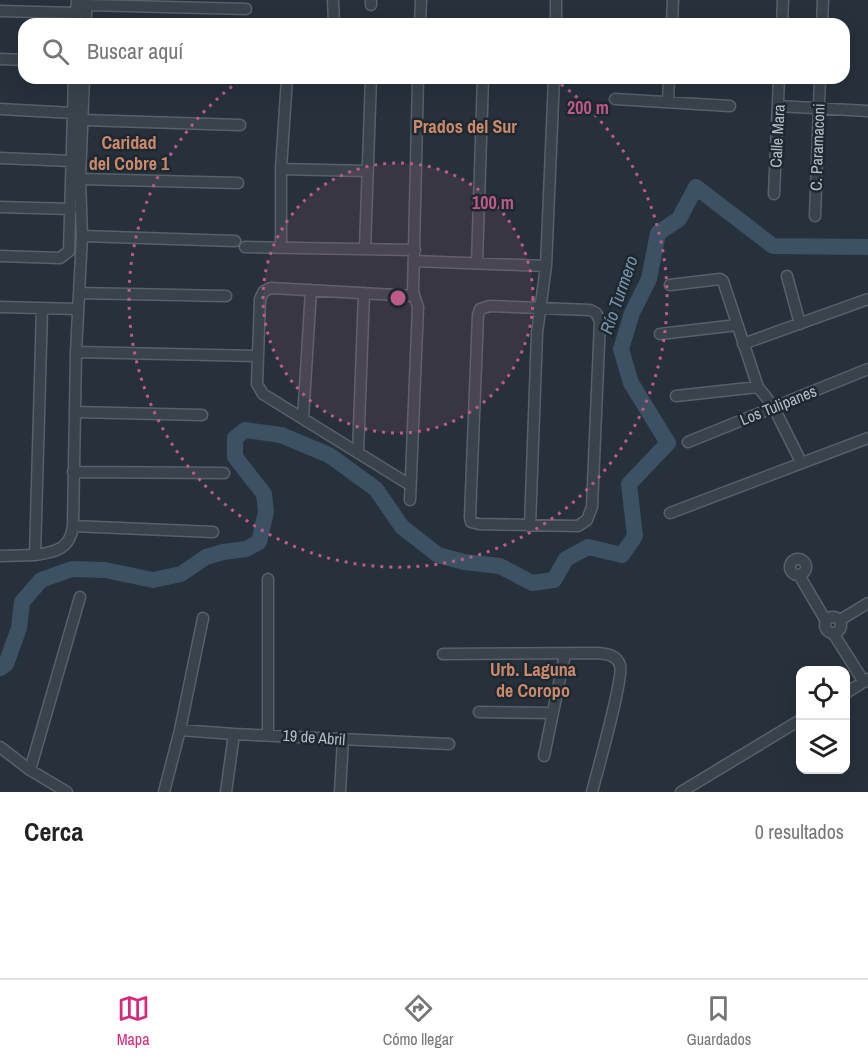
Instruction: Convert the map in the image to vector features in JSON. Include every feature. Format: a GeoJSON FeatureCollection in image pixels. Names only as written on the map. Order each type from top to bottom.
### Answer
{"type":"FeatureCollection","features":[{"type":"Feature","properties":{"kind":"street"},"geometry":{"type":"LineString","coordinates":[[333,0],[334,18]]}},
{"type":"Feature","properties":{"kind":"street"},"geometry":{"type":"LineString","coordinates":[[420,18],[421,0]]}},
{"type":"Feature","properties":{"kind":"street"},"geometry":{"type":"LineString","coordinates":[[556,0],[556,18]]}},
{"type":"Feature","properties":{"kind":"street"},"geometry":{"type":"LineString","coordinates":[[672,18],[673,0]]}},
{"type":"Feature","properties":{"kind":"street"},"geometry":{"type":"LineString","coordinates":[[782,18],[783,0]]}},
{"type":"Feature","properties":{"kind":"street"},"geometry":{"type":"LineString","coordinates":[[822,18],[823,0]]}},
{"type":"Feature","properties":{"kind":"street"},"geometry":{"type":"LineString","coordinates":[[83,2],[246,9]]}},
{"type":"Feature","properties":{"kind":"street"},"geometry":{"type":"LineString","coordinates":[[0,11],[76,18],[83,2]]}},
{"type":"Feature","properties":{"kind":"street"},"geometry":{"type":"LineString","coordinates":[[83,2],[85,18]]}},
{"type":"Feature","properties":{"kind":"street"},"geometry":{"type":"LineString","coordinates":[[0,59],[18,60]]}},
{"type":"Feature","properties":{"kind":"street"},"geometry":{"type":"LineString","coordinates":[[0,256],[57,258],[66,255],[70,248],[74,84]]}},
{"type":"Feature","properties":{"kind":"street"},"geometry":{"type":"LineString","coordinates":[[0,556],[53,552],[71,540],[84,84]]}},
{"type":"Feature","properties":{"kind":"street"},"geometry":{"type":"LineString","coordinates":[[281,246],[281,169],[287,84]]}},
{"type":"Feature","properties":{"kind":"street"},"geometry":{"type":"LineString","coordinates":[[365,248],[371,84]]}},
{"type":"Feature","properties":{"kind":"street"},"geometry":{"type":"LineString","coordinates":[[410,500],[418,307],[414,296],[418,84]]}},
{"type":"Feature","properties":{"kind":"street"},"geometry":{"type":"LineString","coordinates":[[477,263],[483,84]]}},
{"type":"Feature","properties":{"kind":"street"},"geometry":{"type":"LineString","coordinates":[[530,526],[537,333],[546,266],[554,84]]}},
{"type":"Feature","properties":{"kind":"street"},"geometry":{"type":"LineString","coordinates":[[668,102],[669,84]]}},
{"type":"Feature","properties":{"kind":"street","name":"Calle Mara"},"geometry":{"type":"LineString","coordinates":[[774,194],[779,84]]}},
{"type":"Feature","properties":{"kind":"street","name":"C. Paramaconi"},"geometry":{"type":"LineString","coordinates":[[815,216],[820,84]]}},
{"type":"Feature","properties":{"kind":"street"},"geometry":{"type":"LineString","coordinates":[[615,99],[730,106]]}},
{"type":"Feature","properties":{"kind":"street"},"geometry":{"type":"LineString","coordinates":[[778,106],[868,111]]}},
{"type":"Feature","properties":{"kind":"street"},"geometry":{"type":"LineString","coordinates":[[0,109],[73,113]]}},
{"type":"Feature","properties":{"kind":"street"},"geometry":{"type":"LineString","coordinates":[[82,120],[240,125]]}},
{"type":"Feature","properties":{"kind":"street"},"geometry":{"type":"LineString","coordinates":[[0,158],[72,161]]}},
{"type":"Feature","properties":{"kind":"street"},"geometry":{"type":"LineString","coordinates":[[281,169],[367,171]]}},
{"type":"Feature","properties":{"kind":"street"},"geometry":{"type":"LineString","coordinates":[[80,179],[238,183]]}},
{"type":"Feature","properties":{"kind":"street"},"geometry":{"type":"LineString","coordinates":[[0,207],[71,209]]}},
{"type":"Feature","properties":{"kind":"street"},"geometry":{"type":"LineString","coordinates":[[81,236],[235,241]]}},
{"type":"Feature","properties":{"kind":"street"},"geometry":{"type":"LineString","coordinates":[[245,247],[365,248],[477,263],[546,266]]}},
{"type":"Feature","properties":{"kind":"street"},"geometry":{"type":"LineString","coordinates":[[787,276],[800,324]]}},
{"type":"Feature","properties":{"kind":"street"},"geometry":{"type":"LineString","coordinates":[[670,285],[722,279],[758,387],[773,406],[801,462]]}},
{"type":"Feature","properties":{"kind":"street"},"geometry":{"type":"LineString","coordinates":[[410,485],[263,394],[257,384],[260,299],[264,291],[271,288],[414,296]]}},
{"type":"Feature","properties":{"kind":"street"},"geometry":{"type":"LineString","coordinates":[[303,419],[311,291]]}},
{"type":"Feature","properties":{"kind":"street"},"geometry":{"type":"LineString","coordinates":[[79,293],[226,296]]}},
{"type":"Feature","properties":{"kind":"street"},"geometry":{"type":"LineString","coordinates":[[358,453],[364,293]]}},
{"type":"Feature","properties":{"kind":"street"},"geometry":{"type":"LineString","coordinates":[[743,344],[868,299]]}},
{"type":"Feature","properties":{"kind":"street"},"geometry":{"type":"LineString","coordinates":[[490,306],[590,310],[596,313],[600,321],[592,507],[587,520],[578,526],[530,526],[471,522],[477,315],[480,309],[490,306]]}},
{"type":"Feature","properties":{"kind":"street"},"geometry":{"type":"LineString","coordinates":[[0,307],[78,309]]}},
{"type":"Feature","properties":{"kind":"street"},"geometry":{"type":"LineString","coordinates":[[35,555],[42,309]]}},
{"type":"Feature","properties":{"kind":"street"},"geometry":{"type":"LineString","coordinates":[[660,334],[737,325]]}},
{"type":"Feature","properties":{"kind":"street"},"geometry":{"type":"LineString","coordinates":[[76,352],[258,356]]}},
{"type":"Feature","properties":{"kind":"street","name":"Los Tulipanes"},"geometry":{"type":"LineString","coordinates":[[688,442],[868,369]]}},
{"type":"Feature","properties":{"kind":"street"},"geometry":{"type":"LineString","coordinates":[[676,396],[758,387]]}},
{"type":"Feature","properties":{"kind":"street"},"geometry":{"type":"LineString","coordinates":[[75,412],[202,415]]}},
{"type":"Feature","properties":{"kind":"street"},"geometry":{"type":"LineString","coordinates":[[670,513],[868,438]]}},
{"type":"Feature","properties":{"kind":"street"},"geometry":{"type":"LineString","coordinates":[[73,472],[224,473]]}},
{"type":"Feature","properties":{"kind":"street"},"geometry":{"type":"LineString","coordinates":[[73,526],[213,532]]}},
{"type":"Feature","properties":{"kind":"street"},"geometry":{"type":"LineString","coordinates":[[802,574],[867,680],[850,691]]}},
{"type":"Feature","properties":{"kind":"street"},"geometry":{"type":"LineString","coordinates":[[268,579],[268,735]]}},
{"type":"Feature","properties":{"kind":"street"},"geometry":{"type":"LineString","coordinates":[[30,770],[80,597]]}},
{"type":"Feature","properties":{"kind":"street"},"geometry":{"type":"LineString","coordinates":[[834,625],[868,603]]}},
{"type":"Feature","properties":{"kind":"street"},"geometry":{"type":"LineString","coordinates":[[164,792],[180,730],[203,618]]}},
{"type":"Feature","properties":{"kind":"street"},"geometry":{"type":"LineString","coordinates":[[443,654],[609,654],[615,658],[621,668],[618,687],[592,792]]}},
{"type":"Feature","properties":{"kind":"street"},"geometry":{"type":"LineString","coordinates":[[544,756],[565,654]]}},
{"type":"Feature","properties":{"kind":"street"},"geometry":{"type":"LineString","coordinates":[[479,712],[553,713]]}},
{"type":"Feature","properties":{"kind":"street"},"geometry":{"type":"LineString","coordinates":[[681,792],[796,723]]}},
{"type":"Feature","properties":{"kind":"street","name":"19 de Abril"},"geometry":{"type":"LineString","coordinates":[[180,730],[449,744]]}},
{"type":"Feature","properties":{"kind":"street"},"geometry":{"type":"LineString","coordinates":[[226,792],[234,734]]}},
{"type":"Feature","properties":{"kind":"street"},"geometry":{"type":"LineString","coordinates":[[340,792],[343,739]]}},
{"type":"Feature","properties":{"kind":"street"},"geometry":{"type":"LineString","coordinates":[[0,747],[63,791]]}},
{"type":"Feature","properties":{"kind":"waterway","name":"Río Turmero"},"geometry":{"type":"LineString","coordinates":[[0,668],[6,664],[19,628],[22,602],[41,580],[72,569],[105,570],[153,580],[181,574],[206,557],[246,549],[259,542],[266,512],[264,494],[235,457],[235,438],[245,430],[281,435],[329,455],[376,489],[402,527],[438,555],[464,562],[500,566],[532,583],[554,580],[566,559],[588,547],[622,555],[635,536],[629,484],[668,443],[631,383],[621,349],[632,313],[649,279],[658,233],[679,219],[696,187],[773,246],[868,247]]}},
{"type":"Feature","properties":{"kind":"district","name":"Prados del Sur"},"geometry":{"type":"Point","coordinates":[465,127]}},
{"type":"Feature","properties":{"kind":"district","name":"Caridad del Cobre 1"},"geometry":{"type":"Point","coordinates":[129,153]}},
{"type":"Feature","properties":{"kind":"district","name":"Urb. Laguna de Coropo"},"geometry":{"type":"Point","coordinates":[533,680]}}]}
